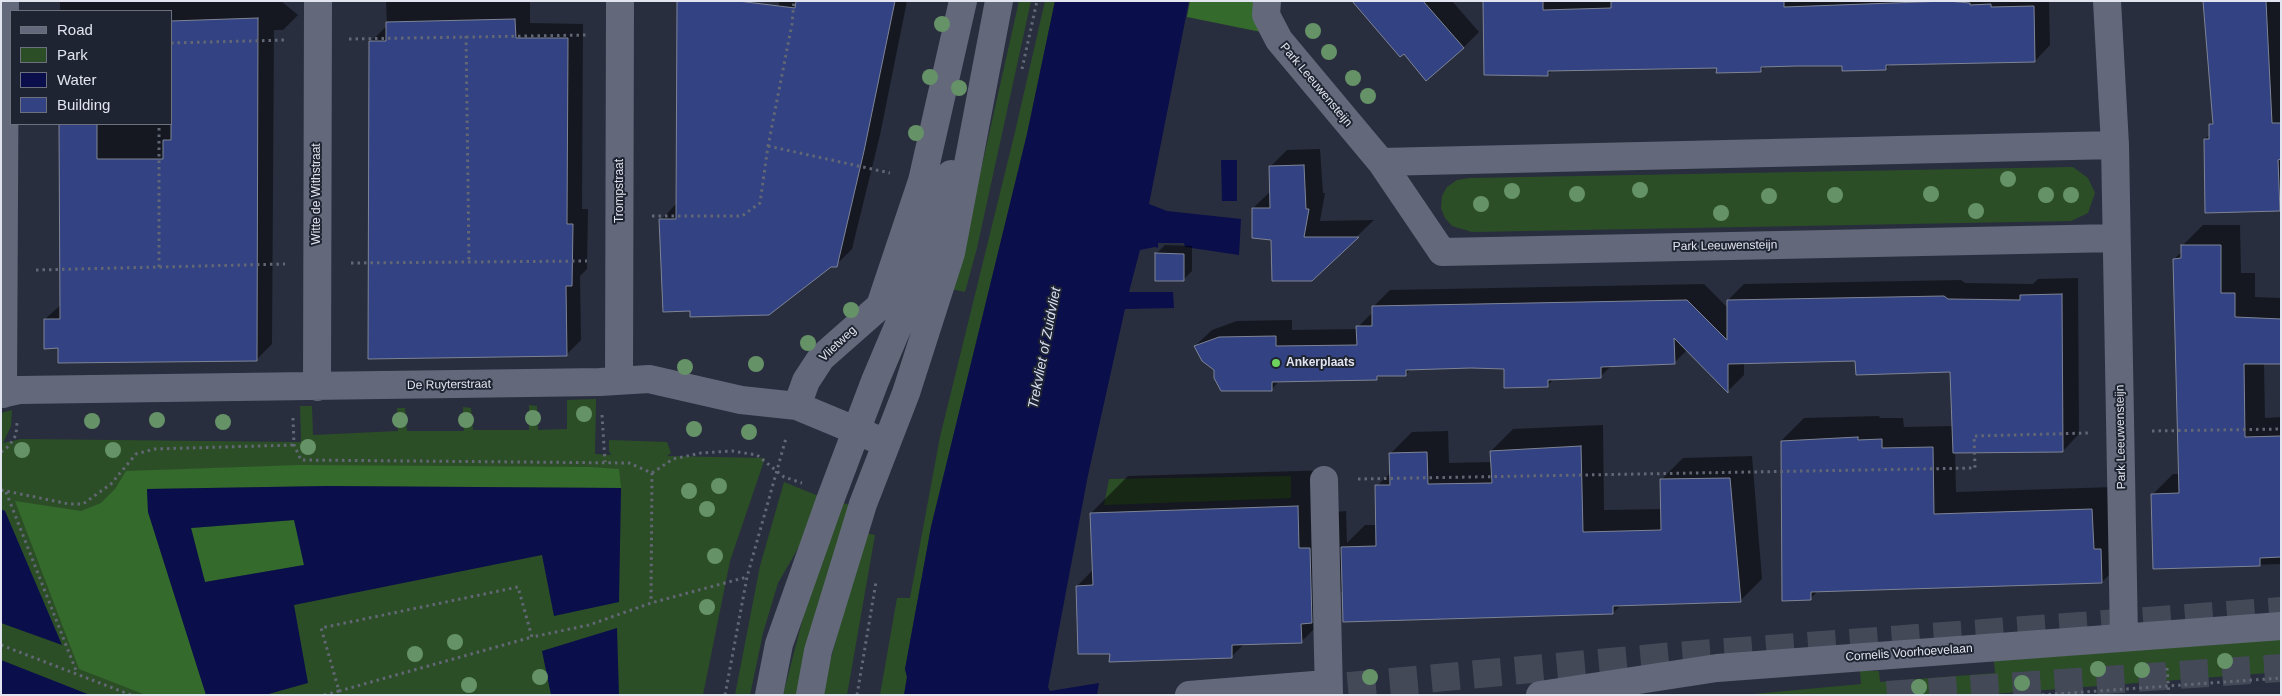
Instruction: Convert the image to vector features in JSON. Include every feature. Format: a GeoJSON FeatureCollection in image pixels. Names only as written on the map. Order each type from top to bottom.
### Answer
{"type":"FeatureCollection","features":[{"type":"Feature","properties":{"kind":"street"},"geometry":{"type":"LineString","coordinates":[[2,394],[5,1]]}},
{"type":"Feature","properties":{"kind":"street","name":"Witte de Withstraat"},"geometry":{"type":"LineString","coordinates":[[305,387],[318,1]]}},
{"type":"Feature","properties":{"kind":"street","name":"Trompstraat"},"geometry":{"type":"LineString","coordinates":[[609,381],[620,216],[620,1]]}},
{"type":"Feature","properties":{"kind":"street","name":"Vlietweg"},"geometry":{"type":"LineString","coordinates":[[797,406],[806,381],[821,358],[880,306],[922,181],[963,1]]}},
{"type":"Feature","properties":{"kind":"street"},"geometry":{"type":"LineString","coordinates":[[810,695],[818,651],[862,504],[913,372],[951,253],[999,1]]}},
{"type":"Feature","properties":{"kind":"street","name":"Park Leeuwensteijn"},"geometry":{"type":"LineString","coordinates":[[1267,1],[1266,15],[1279,40],[1381,162],[1442,252],[2116,238]]}},
{"type":"Feature","properties":{"kind":"street","name":"Park Leeuwensteijn"},"geometry":{"type":"LineString","coordinates":[[2107,1],[2115,146],[2122,431],[2124,637]]}},
{"type":"Feature","properties":{"kind":"street"},"geometry":{"type":"LineString","coordinates":[[769,695],[779,644],[856,431],[913,291],[988,61]]}},
{"type":"Feature","properties":{"kind":"street"},"geometry":{"type":"LineString","coordinates":[[1381,162],[2115,146]]}},
{"type":"Feature","properties":{"kind":"street","name":"De Ruyterstraat"},"geometry":{"type":"LineString","coordinates":[[2,394],[19,390],[305,387],[649,379],[741,400],[797,406],[886,443]]}},
{"type":"Feature","properties":{"kind":"street"},"geometry":{"type":"LineString","coordinates":[[1324,480],[1315,552],[1329,695]]}},
{"type":"Feature","properties":{"kind":"street","name":"Cornelis Voorhoevelaan"},"geometry":{"type":"LineString","coordinates":[[1540,695],[1717,668],[2281,626]]}},
{"type":"Feature","properties":{"kind":"street"},"geometry":{"type":"LineString","coordinates":[[1188,695],[1314,684],[1329,695]]}},
{"type":"Feature","properties":{"kind":"path"},"geometry":{"type":"LineString","coordinates":[[620,216],[742,216],[760,203],[768,146],[792,24],[794,1]]}},
{"type":"Feature","properties":{"kind":"path"},"geometry":{"type":"LineString","coordinates":[[172,43],[466,36],[620,35]]}},
{"type":"Feature","properties":{"kind":"path"},"geometry":{"type":"LineString","coordinates":[[466,36],[468,262]]}},
{"type":"Feature","properties":{"kind":"path"},"geometry":{"type":"LineString","coordinates":[[158,267],[159,125]]}},
{"type":"Feature","properties":{"kind":"path"},"geometry":{"type":"LineString","coordinates":[[768,146],[922,181]]}},
{"type":"Feature","properties":{"kind":"path"},"geometry":{"type":"LineString","coordinates":[[604,462],[609,381]]}},
{"type":"Feature","properties":{"kind":"path"},"geometry":{"type":"LineString","coordinates":[[305,387],[294,444],[300,460],[604,462],[630,463],[652,472]]}},
{"type":"Feature","properties":{"kind":"path"},"geometry":{"type":"LineString","coordinates":[[725,695],[747,576],[776,470],[797,406]]}},
{"type":"Feature","properties":{"kind":"path"},"geometry":{"type":"LineString","coordinates":[[1324,480],[1975,468],[1974,436],[2122,431],[2281,429]]}},
{"type":"Feature","properties":{"kind":"path"},"geometry":{"type":"LineString","coordinates":[[1,490],[70,504],[83,504],[111,484],[136,454],[154,449],[294,444]]}},
{"type":"Feature","properties":{"kind":"path"},"geometry":{"type":"LineString","coordinates":[[652,472],[673,459],[732,451],[757,455],[776,470]]}},
{"type":"Feature","properties":{"kind":"path"},"geometry":{"type":"LineString","coordinates":[[651,603],[652,472]]}},
{"type":"Feature","properties":{"kind":"path"},"geometry":{"type":"LineString","coordinates":[[6,492],[77,673]]}},
{"type":"Feature","properties":{"kind":"path"},"geometry":{"type":"LineString","coordinates":[[324,695],[532,637],[589,625],[651,603],[747,576]]}},
{"type":"Feature","properties":{"kind":"path"},"geometry":{"type":"LineString","coordinates":[[857,695],[877,578]]}},
{"type":"Feature","properties":{"kind":"path"},"geometry":{"type":"LineString","coordinates":[[339,691],[321,628],[518,587],[532,637]]}},
{"type":"Feature","properties":{"kind":"path"},"geometry":{"type":"LineString","coordinates":[[1,645],[130,695]]}},
{"type":"Feature","properties":{"kind":"path"},"geometry":{"type":"LineString","coordinates":[[2042,695],[2281,678]]}},
{"type":"Feature","properties":{"kind":"green space"},"geometry":{"type":"Polygon","coordinates":[[[1019,1],[1031,1],[977,248],[965,292],[951,289],[969,223],[1019,1]]]}},
{"type":"Feature","properties":{"kind":"green space"},"geometry":{"type":"Polygon","coordinates":[[[1045,1],[1055,1],[1027,134],[931,527],[905,669],[907,677],[904,695],[880,695],[897,598],[910,598],[940,437],[1015,132],[1045,1]]]}},
{"type":"Feature","properties":{"kind":"green space"},"geometry":{"type":"Polygon","coordinates":[[[1190,1],[1254,1],[1261,32],[1187,17],[1190,1]]]}},
{"type":"Feature","properties":{"kind":"green space"},"geometry":{"type":"Polygon","coordinates":[[[2073,167],[2088,178],[2095,193],[2088,213],[2071,221],[1472,232],[1452,226],[1445,218],[1441,208],[1442,196],[1447,187],[1457,180],[1469,178],[2073,167]]]}},
{"type":"Feature","properties":{"kind":"green space"},"geometry":{"type":"Polygon","coordinates":[[[596,399],[595,454],[611,455],[609,440],[667,442],[671,453],[667,456],[765,458],[730,561],[703,695],[1,695],[1,413],[12,410],[11,426],[3,443],[21,439],[301,442],[300,406],[312,406],[313,435],[398,431],[397,408],[405,408],[407,431],[464,431],[463,407],[471,408],[473,430],[529,430],[529,405],[537,406],[538,430],[567,429],[567,400],[596,399]]]}},
{"type":"Feature","properties":{"kind":"green space"},"geometry":{"type":"Polygon","coordinates":[[[300,465],[591,467],[619,469],[621,488],[328,486],[147,489],[148,512],[206,695],[146,695],[79,669],[15,501],[81,511],[101,503],[115,489],[126,471],[300,465]]]}},
{"type":"Feature","properties":{"kind":"green space"},"geometry":{"type":"Polygon","coordinates":[[[1291,476],[1291,498],[1104,505],[1109,479],[1291,476]]]}},
{"type":"Feature","properties":{"kind":"green space"},"geometry":{"type":"Polygon","coordinates":[[[784,482],[821,497],[812,524],[778,583],[763,633],[750,695],[735,695],[760,566],[784,482]]]}},
{"type":"Feature","properties":{"kind":"green space"},"geometry":{"type":"Polygon","coordinates":[[[840,502],[853,506],[798,695],[783,695],[804,614],[840,502]]]}},
{"type":"Feature","properties":{"kind":"green space"},"geometry":{"type":"Polygon","coordinates":[[[295,520],[304,565],[205,582],[191,528],[295,520]]]}},
{"type":"Feature","properties":{"kind":"green space"},"geometry":{"type":"Polygon","coordinates":[[[865,533],[875,535],[847,695],[821,695],[865,533]]]}},
{"type":"Feature","properties":{"kind":"green space"},"geometry":{"type":"Polygon","coordinates":[[[2281,639],[2281,672],[1980,695],[1743,695],[1861,684],[1860,671],[1879,671],[1880,682],[1995,673],[1994,661],[2281,639]]]}},
{"type":"Feature","properties":{"kind":"water","name":"Trekvliet of Zuidvliet"},"geometry":{"type":"Polygon","coordinates":[[[1055,1],[1189,1],[1149,204],[1167,211],[1241,219],[1239,255],[1185,247],[1184,243],[1158,243],[1158,248],[1140,250],[1129,292],[1173,292],[1174,308],[1125,309],[1088,475],[1048,687],[1050,691],[1099,683],[1097,695],[904,695],[907,677],[905,669],[931,527],[1027,134],[1055,1]]]}},
{"type":"Feature","properties":{"kind":"water"},"geometry":{"type":"Polygon","coordinates":[[[1221,160],[1237,160],[1237,201],[1222,201],[1221,160]]]}},
{"type":"Feature","properties":{"kind":"water"},"geometry":{"type":"Polygon","coordinates":[[[328,486],[621,488],[619,602],[554,616],[542,555],[294,605],[308,683],[265,695],[206,695],[148,512],[147,489],[328,486]],[[294,520],[191,528],[205,582],[304,565],[294,520]]]}},
{"type":"Feature","properties":{"kind":"water"},"geometry":{"type":"Polygon","coordinates":[[[1,509],[5,511],[62,645],[1,623],[1,509]]]}},
{"type":"Feature","properties":{"kind":"water"},"geometry":{"type":"Polygon","coordinates":[[[617,628],[619,695],[551,695],[542,651],[617,628]]]}},
{"type":"Feature","properties":{"kind":"water"},"geometry":{"type":"Polygon","coordinates":[[[1,660],[90,695],[1,695],[1,660]]]}},
{"type":"Feature","properties":{"kind":"building"},"geometry":{"type":"Polygon","coordinates":[[[677,1],[738,1],[795,8],[796,1],[895,1],[864,151],[837,267],[831,267],[769,315],[690,317],[690,311],[663,312],[659,219],[676,219],[677,1]]]}},
{"type":"Feature","properties":{"kind":"building"},"geometry":{"type":"Polygon","coordinates":[[[1352,1],[1423,1],[1464,48],[1426,81],[1404,54],[1400,57],[1352,1]]]}},
{"type":"Feature","properties":{"kind":"building"},"geometry":{"type":"Polygon","coordinates":[[[1483,1],[1543,1],[1543,10],[1611,8],[1611,1],[1784,1],[1784,7],[1947,1],[1970,3],[1970,5],[1991,4],[1991,7],[2034,6],[2035,62],[1886,65],[1886,70],[1842,71],[1842,66],[1797,66],[1761,67],[1761,72],[1716,73],[1717,68],[1548,71],[1548,76],[1484,75],[1483,1]]]}},
{"type":"Feature","properties":{"kind":"building"},"geometry":{"type":"Polygon","coordinates":[[[2203,1],[2266,1],[2272,123],[2281,123],[2281,159],[2278,160],[2280,211],[2205,213],[2204,139],[2209,139],[2209,124],[2213,124],[2203,1]]]}},
{"type":"Feature","properties":{"kind":"building"},"geometry":{"type":"Polygon","coordinates":[[[258,18],[257,361],[58,363],[58,348],[44,349],[44,319],[60,319],[59,125],[97,125],[97,159],[163,159],[163,140],[171,140],[172,125],[172,21],[258,18]]]}},
{"type":"Feature","properties":{"kind":"building"},"geometry":{"type":"Polygon","coordinates":[[[515,19],[516,38],[568,38],[567,224],[573,224],[572,286],[566,286],[567,356],[368,359],[369,41],[386,41],[386,22],[515,19]]]}},
{"type":"Feature","properties":{"kind":"building"},"geometry":{"type":"Polygon","coordinates":[[[1304,165],[1306,209],[1309,209],[1304,237],[1359,237],[1312,281],[1272,281],[1271,240],[1252,238],[1252,208],[1270,208],[1269,166],[1304,165]]]}},
{"type":"Feature","properties":{"kind":"building"},"geometry":{"type":"Polygon","coordinates":[[[2181,245],[2221,245],[2221,293],[2235,293],[2235,317],[2281,319],[2281,364],[2244,364],[2245,437],[2281,436],[2281,557],[2260,558],[2260,566],[2153,569],[2151,494],[2179,493],[2173,259],[2181,258],[2181,245]]]}},
{"type":"Feature","properties":{"kind":"building"},"geometry":{"type":"Polygon","coordinates":[[[1155,253],[1184,254],[1184,281],[1155,281],[1155,253]]]}},
{"type":"Feature","properties":{"kind":"building"},"geometry":{"type":"Polygon","coordinates":[[[2062,294],[2063,452],[1953,453],[1950,372],[1856,375],[1855,361],[1728,364],[1728,393],[1674,338],[1675,364],[1601,367],[1601,378],[1548,380],[1548,387],[1504,388],[1504,369],[1471,368],[1406,370],[1406,376],[1377,376],[1377,380],[1272,382],[1272,391],[1221,391],[1214,378],[1214,370],[1202,361],[1194,346],[1219,337],[1276,336],[1276,346],[1357,345],[1356,326],[1372,326],[1372,306],[1687,300],[1727,340],[1727,300],[1944,296],[1948,299],[2020,300],[2020,295],[2062,294]]]}},
{"type":"Feature","properties":{"kind":"building"},"geometry":{"type":"Polygon","coordinates":[[[1858,437],[1858,440],[1882,439],[1882,448],[1933,447],[1934,514],[2092,509],[2094,549],[2101,549],[2102,583],[1811,592],[1811,600],[1782,601],[1781,441],[1858,437]]]}},
{"type":"Feature","properties":{"kind":"building"},"geometry":{"type":"Polygon","coordinates":[[[1581,446],[1583,532],[1661,530],[1660,479],[1730,478],[1741,602],[1613,606],[1613,614],[1343,622],[1341,547],[1376,546],[1375,485],[1390,485],[1389,453],[1427,452],[1428,484],[1492,483],[1490,451],[1581,446]]]}},
{"type":"Feature","properties":{"kind":"building"},"geometry":{"type":"Polygon","coordinates":[[[1298,506],[1299,548],[1310,548],[1312,623],[1301,624],[1302,643],[1232,645],[1232,658],[1109,662],[1110,654],[1078,654],[1076,586],[1093,585],[1090,513],[1298,506]]]}},
{"type":"Feature","properties":{"kind":"tunnel"},"geometry":{"type":"LineString","coordinates":[[1306,690],[1674,656],[2281,611]]}},
{"type":"Feature","properties":{"kind":"tunnel"},"geometry":{"type":"LineString","coordinates":[[1887,695],[2281,668]]}},
{"type":"Feature","properties":{"kind":"place","name":"Ankerplaats"},"geometry":{"type":"Point","coordinates":[1276,363]}}]}
